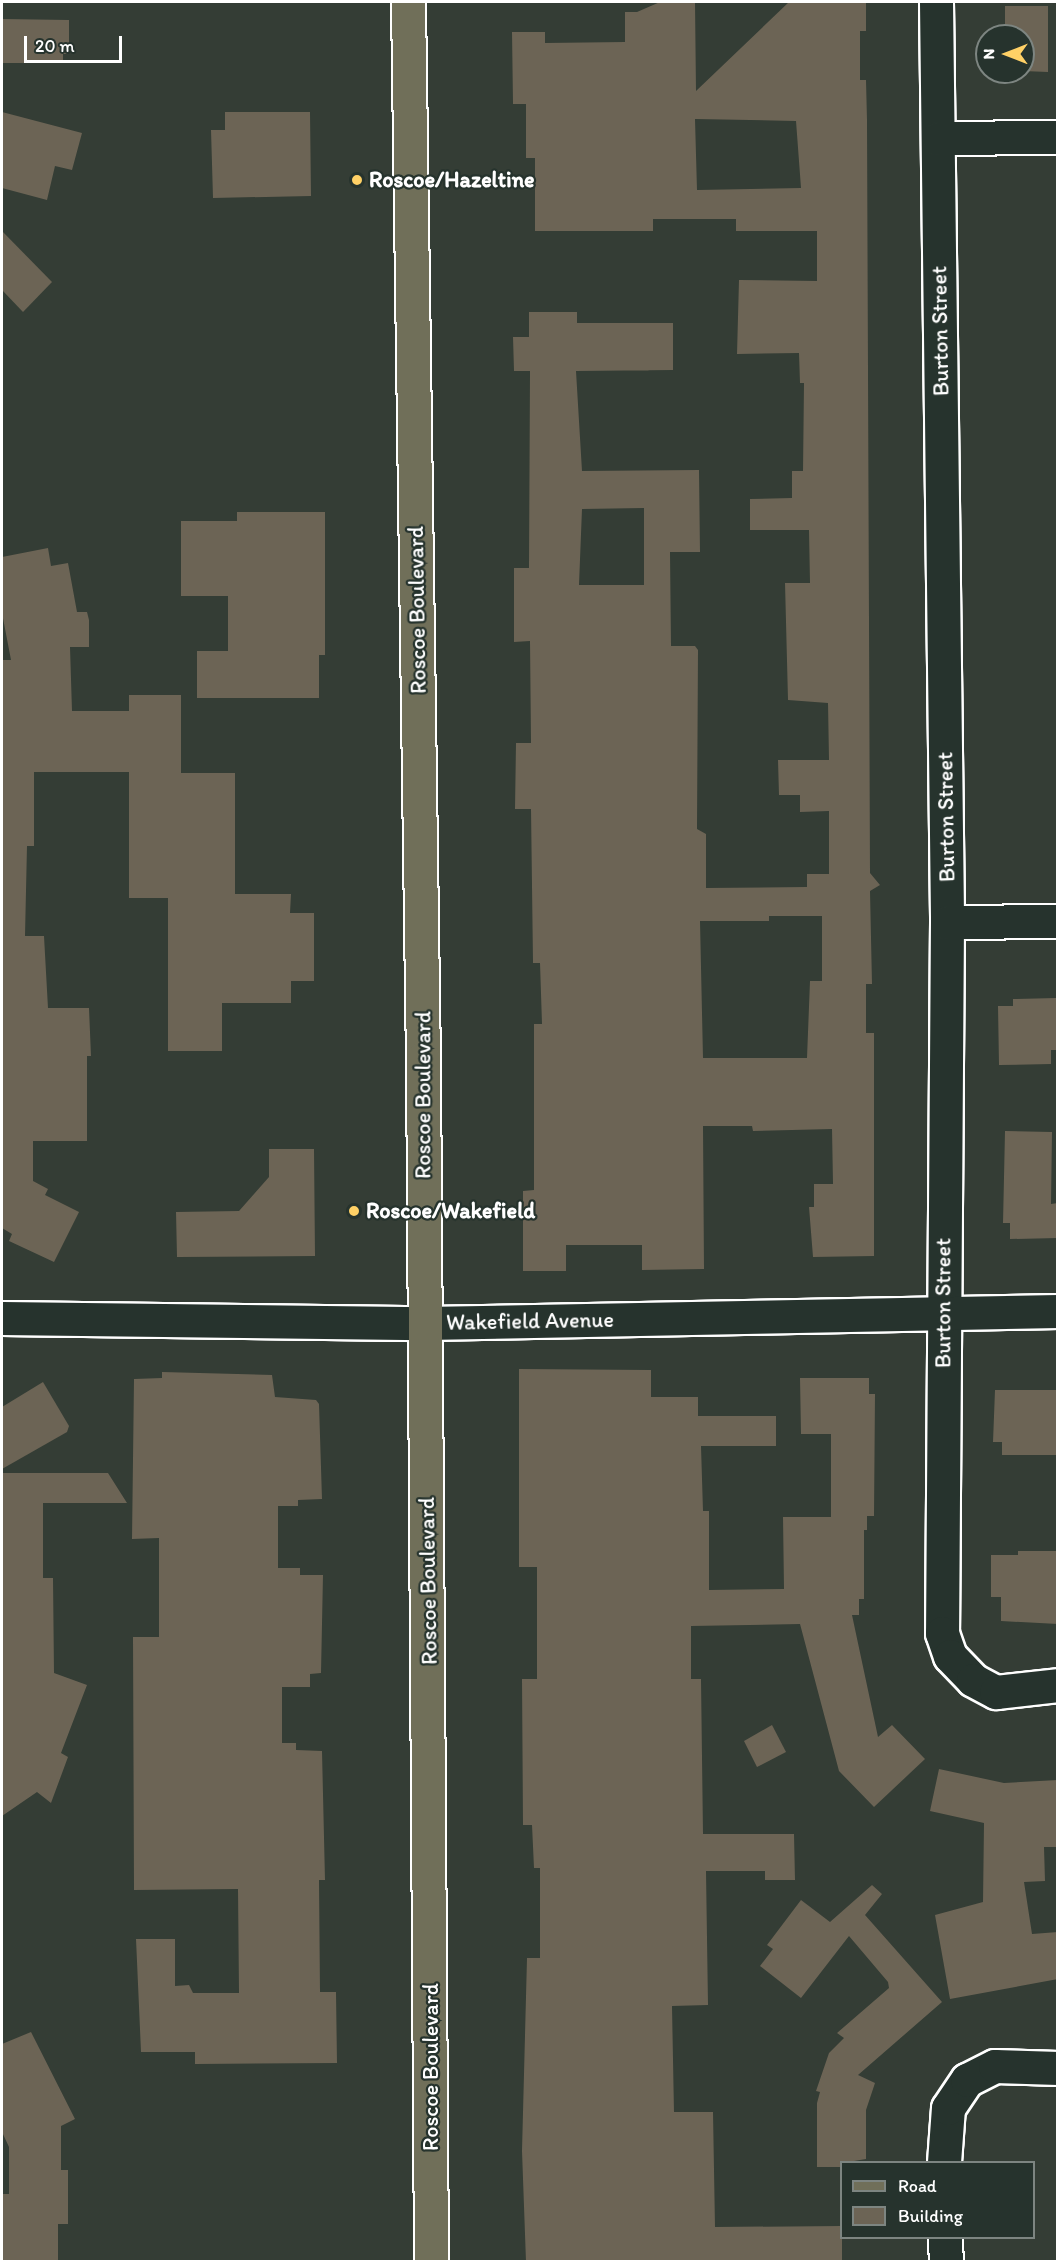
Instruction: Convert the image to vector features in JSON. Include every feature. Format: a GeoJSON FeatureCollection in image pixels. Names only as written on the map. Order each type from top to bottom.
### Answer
{"type":"FeatureCollection","features":[{"type":"Feature","properties":{"kind":"main road","name":"Roscoe Boulevard"},"geometry":{"type":"LineString","coordinates":[[408,2],[425,1323],[431,2262]]}},
{"type":"Feature","properties":{"kind":"street","name":"Burton Street"},"geometry":{"type":"LineString","coordinates":[[936,2],[947,922],[942,1315],[942,1633],[950,1656],[973,1680],[996,1692],[1058,1685]]}},
{"type":"Feature","properties":{"kind":"street"},"geometry":{"type":"LineString","coordinates":[[938,138],[1058,137]]}},
{"type":"Feature","properties":{"kind":"street"},"geometry":{"type":"LineString","coordinates":[[947,922],[1058,921]]}},
{"type":"Feature","properties":{"kind":"street","name":"Wakefield Avenue"},"geometry":{"type":"LineString","coordinates":[[2,1318],[425,1323],[942,1315],[1058,1311]]}},
{"type":"Feature","properties":{"kind":"street"},"geometry":{"type":"LineString","coordinates":[[943,2154],[948,2108],[967,2080],[995,2066],[1058,2068]]}},
{"type":"Feature","properties":{"kind":"street"},"geometry":{"type":"LineString","coordinates":[[945,2239],[946,2262]]}},
{"type":"Feature","properties":{"kind":"building"},"geometry":{"type":"Polygon","coordinates":[[[660,2],[695,2],[696,91],[789,2],[866,2],[866,31],[860,31],[860,80],[866,80],[867,120],[870,873],[880,885],[870,891],[872,984],[866,984],[866,1033],[874,1033],[874,1256],[813,1257],[809,1207],[814,1207],[814,1184],[833,1184],[832,1129],[753,1131],[752,1126],[703,1126],[704,1269],[642,1270],[642,1245],[566,1245],[566,1271],[523,1271],[523,1191],[534,1190],[534,1024],[542,1024],[540,963],[533,963],[531,809],[515,809],[516,743],[531,743],[530,641],[514,642],[514,568],[529,568],[530,371],[514,371],[513,337],[529,337],[529,312],[577,312],[577,323],[673,323],[673,370],[576,371],[582,471],[699,470],[700,552],[670,552],[671,646],[695,646],[698,650],[697,829],[706,834],[706,888],[807,887],[807,874],[829,874],[829,811],[800,812],[800,795],[779,795],[778,760],[829,760],[828,703],[788,700],[785,583],[810,583],[809,530],[750,530],[750,499],[792,498],[792,471],[803,471],[804,383],[800,383],[799,353],[737,354],[739,280],[817,281],[817,231],[736,231],[736,219],[653,219],[653,231],[535,231],[535,158],[526,158],[526,104],[513,104],[512,32],[545,32],[545,43],[625,42],[625,12],[637,12],[660,2]],[[695,119],[697,190],[801,188],[796,121],[695,119]],[[644,508],[582,509],[579,585],[644,585],[644,508]],[[769,916],[769,921],[700,921],[703,1058],[807,1058],[810,981],[822,981],[822,916],[769,916]]]}},
{"type":"Feature","properties":{"kind":"building"},"geometry":{"type":"Polygon","coordinates":[[[1005,6],[1048,6],[1048,72],[1035,71],[1035,24],[1005,24],[1005,6]]]}},
{"type":"Feature","properties":{"kind":"building"},"geometry":{"type":"Polygon","coordinates":[[[2,19],[69,20],[69,54],[63,54],[63,63],[2,63],[2,19]]]}},
{"type":"Feature","properties":{"kind":"building"},"geometry":{"type":"Polygon","coordinates":[[[2,112],[82,133],[72,170],[55,166],[47,200],[2,188],[2,112]]]}},
{"type":"Feature","properties":{"kind":"building"},"geometry":{"type":"Polygon","coordinates":[[[225,112],[310,112],[311,196],[213,198],[211,130],[225,130],[225,112]]]}},
{"type":"Feature","properties":{"kind":"building"},"geometry":{"type":"Polygon","coordinates":[[[2,231],[52,282],[23,312],[2,290],[2,231]]]}},
{"type":"Feature","properties":{"kind":"building"},"geometry":{"type":"Polygon","coordinates":[[[237,512],[325,512],[325,655],[319,655],[319,698],[197,698],[197,651],[228,651],[228,596],[181,596],[181,521],[237,521],[237,512]]]}},
{"type":"Feature","properties":{"kind":"building"},"geometry":{"type":"Polygon","coordinates":[[[48,548],[51,566],[68,563],[77,612],[87,612],[89,620],[89,647],[70,647],[72,711],[129,711],[129,695],[181,695],[181,773],[235,773],[235,894],[291,894],[290,913],[314,913],[314,981],[291,981],[291,1003],[222,1003],[222,1051],[168,1051],[168,898],[129,898],[129,772],[34,772],[34,846],[27,846],[25,936],[44,936],[48,1008],[89,1008],[91,1056],[87,1056],[87,1141],[33,1141],[33,1181],[48,1189],[45,1195],[79,1212],[54,1262],[9,1241],[12,1234],[2,1228],[2,660],[11,660],[2,613],[2,557],[48,548]]]}},
{"type":"Feature","properties":{"kind":"building"},"geometry":{"type":"Polygon","coordinates":[[[1056,998],[1056,1050],[1051,1050],[1051,1064],[999,1065],[998,1006],[1013,1006],[1013,999],[1056,998]]]}},
{"type":"Feature","properties":{"kind":"building"},"geometry":{"type":"Polygon","coordinates":[[[1005,1131],[1052,1132],[1051,1204],[1058,1203],[1058,1238],[1010,1239],[1010,1223],[1003,1223],[1005,1131]]]}},
{"type":"Feature","properties":{"kind":"building"},"geometry":{"type":"Polygon","coordinates":[[[269,1149],[314,1149],[315,1256],[177,1257],[176,1212],[239,1211],[269,1177],[269,1149]]]}},
{"type":"Feature","properties":{"kind":"building"},"geometry":{"type":"Polygon","coordinates":[[[519,1369],[651,1370],[651,1397],[698,1397],[698,1416],[776,1416],[776,1446],[701,1446],[703,1511],[709,1511],[709,1590],[784,1589],[783,1517],[831,1517],[831,1434],[801,1434],[800,1378],[869,1378],[869,1394],[875,1394],[874,1516],[867,1516],[867,1530],[864,1530],[864,1599],[859,1599],[859,1615],[852,1615],[878,1737],[892,1725],[925,1759],[874,1807],[839,1771],[800,1624],[691,1626],[691,1679],[701,1679],[703,1834],[794,1834],[795,1880],[765,1880],[765,1871],[706,1871],[708,2005],[672,2006],[674,2112],[713,2112],[715,2227],[840,2226],[842,2262],[526,2262],[522,2151],[527,1958],[540,1958],[540,1868],[534,1868],[532,1825],[523,1825],[522,1679],[537,1679],[537,1567],[519,1567],[519,1369]]]}},
{"type":"Feature","properties":{"kind":"building"},"geometry":{"type":"Polygon","coordinates":[[[162,1372],[272,1375],[275,1397],[316,1400],[319,1404],[322,1499],[298,1500],[298,1506],[278,1506],[278,1568],[300,1568],[300,1575],[323,1575],[321,1673],[310,1674],[310,1687],[282,1687],[282,1743],[296,1743],[296,1750],[322,1751],[325,1880],[319,1880],[320,1992],[336,1992],[337,2063],[195,2064],[195,2052],[141,2052],[136,1939],[175,1939],[175,1986],[189,1985],[193,1993],[239,1993],[238,1889],[134,1890],[133,1637],[159,1637],[159,1538],[132,1539],[134,1379],[162,1378],[162,1372]]]}},
{"type":"Feature","properties":{"kind":"building"},"geometry":{"type":"Polygon","coordinates":[[[43,1382],[69,1426],[67,1432],[2,1469],[2,1407],[43,1382]]]}},
{"type":"Feature","properties":{"kind":"building"},"geometry":{"type":"Polygon","coordinates":[[[995,1390],[1058,1390],[1058,1455],[1002,1455],[1002,1442],[993,1442],[995,1390]]]}},
{"type":"Feature","properties":{"kind":"building"},"geometry":{"type":"Polygon","coordinates":[[[2,1473],[108,1473],[127,1503],[43,1503],[43,1578],[53,1578],[54,1673],[87,1685],[61,1753],[68,1757],[51,1803],[37,1792],[2,1816],[2,1473]]]}},
{"type":"Feature","properties":{"kind":"building"},"geometry":{"type":"Polygon","coordinates":[[[1018,1551],[1058,1551],[1058,1624],[1001,1621],[1001,1597],[991,1597],[991,1555],[1018,1555],[1018,1551]]]}},
{"type":"Feature","properties":{"kind":"building"},"geometry":{"type":"Polygon","coordinates":[[[772,1725],[786,1752],[757,1767],[744,1741],[772,1725]]]}},
{"type":"Feature","properties":{"kind":"building"},"geometry":{"type":"Polygon","coordinates":[[[939,1769],[1004,1783],[1058,1780],[1058,1847],[1044,1847],[1045,1881],[1024,1882],[1032,1934],[1058,1932],[1058,1979],[950,1999],[935,1915],[983,1902],[984,1823],[930,1811],[939,1769]]]}},
{"type":"Feature","properties":{"kind":"building"},"geometry":{"type":"Polygon","coordinates":[[[872,1885],[882,1894],[865,1915],[942,2002],[858,2075],[875,2083],[866,2110],[866,2159],[840,2161],[840,2167],[817,2167],[817,2103],[820,2092],[816,2091],[829,2053],[844,2038],[837,2033],[889,1988],[888,1982],[849,1936],[801,1998],[760,1966],[773,1949],[767,1945],[801,1900],[830,1922],[872,1885]]]}},
{"type":"Feature","properties":{"kind":"building"},"geometry":{"type":"Polygon","coordinates":[[[31,2032],[75,2119],[61,2126],[61,2170],[68,2170],[68,2224],[58,2224],[58,2262],[2,2262],[2,2194],[9,2194],[9,2147],[2,2132],[2,2044],[31,2032]]]}},
{"type":"Feature","properties":{"kind":"place","name":"Roscoe/Hazeltine"},"geometry":{"type":"Point","coordinates":[357,180]}},
{"type":"Feature","properties":{"kind":"place","name":"Roscoe/Wakefield"},"geometry":{"type":"Point","coordinates":[354,1211]}}]}
